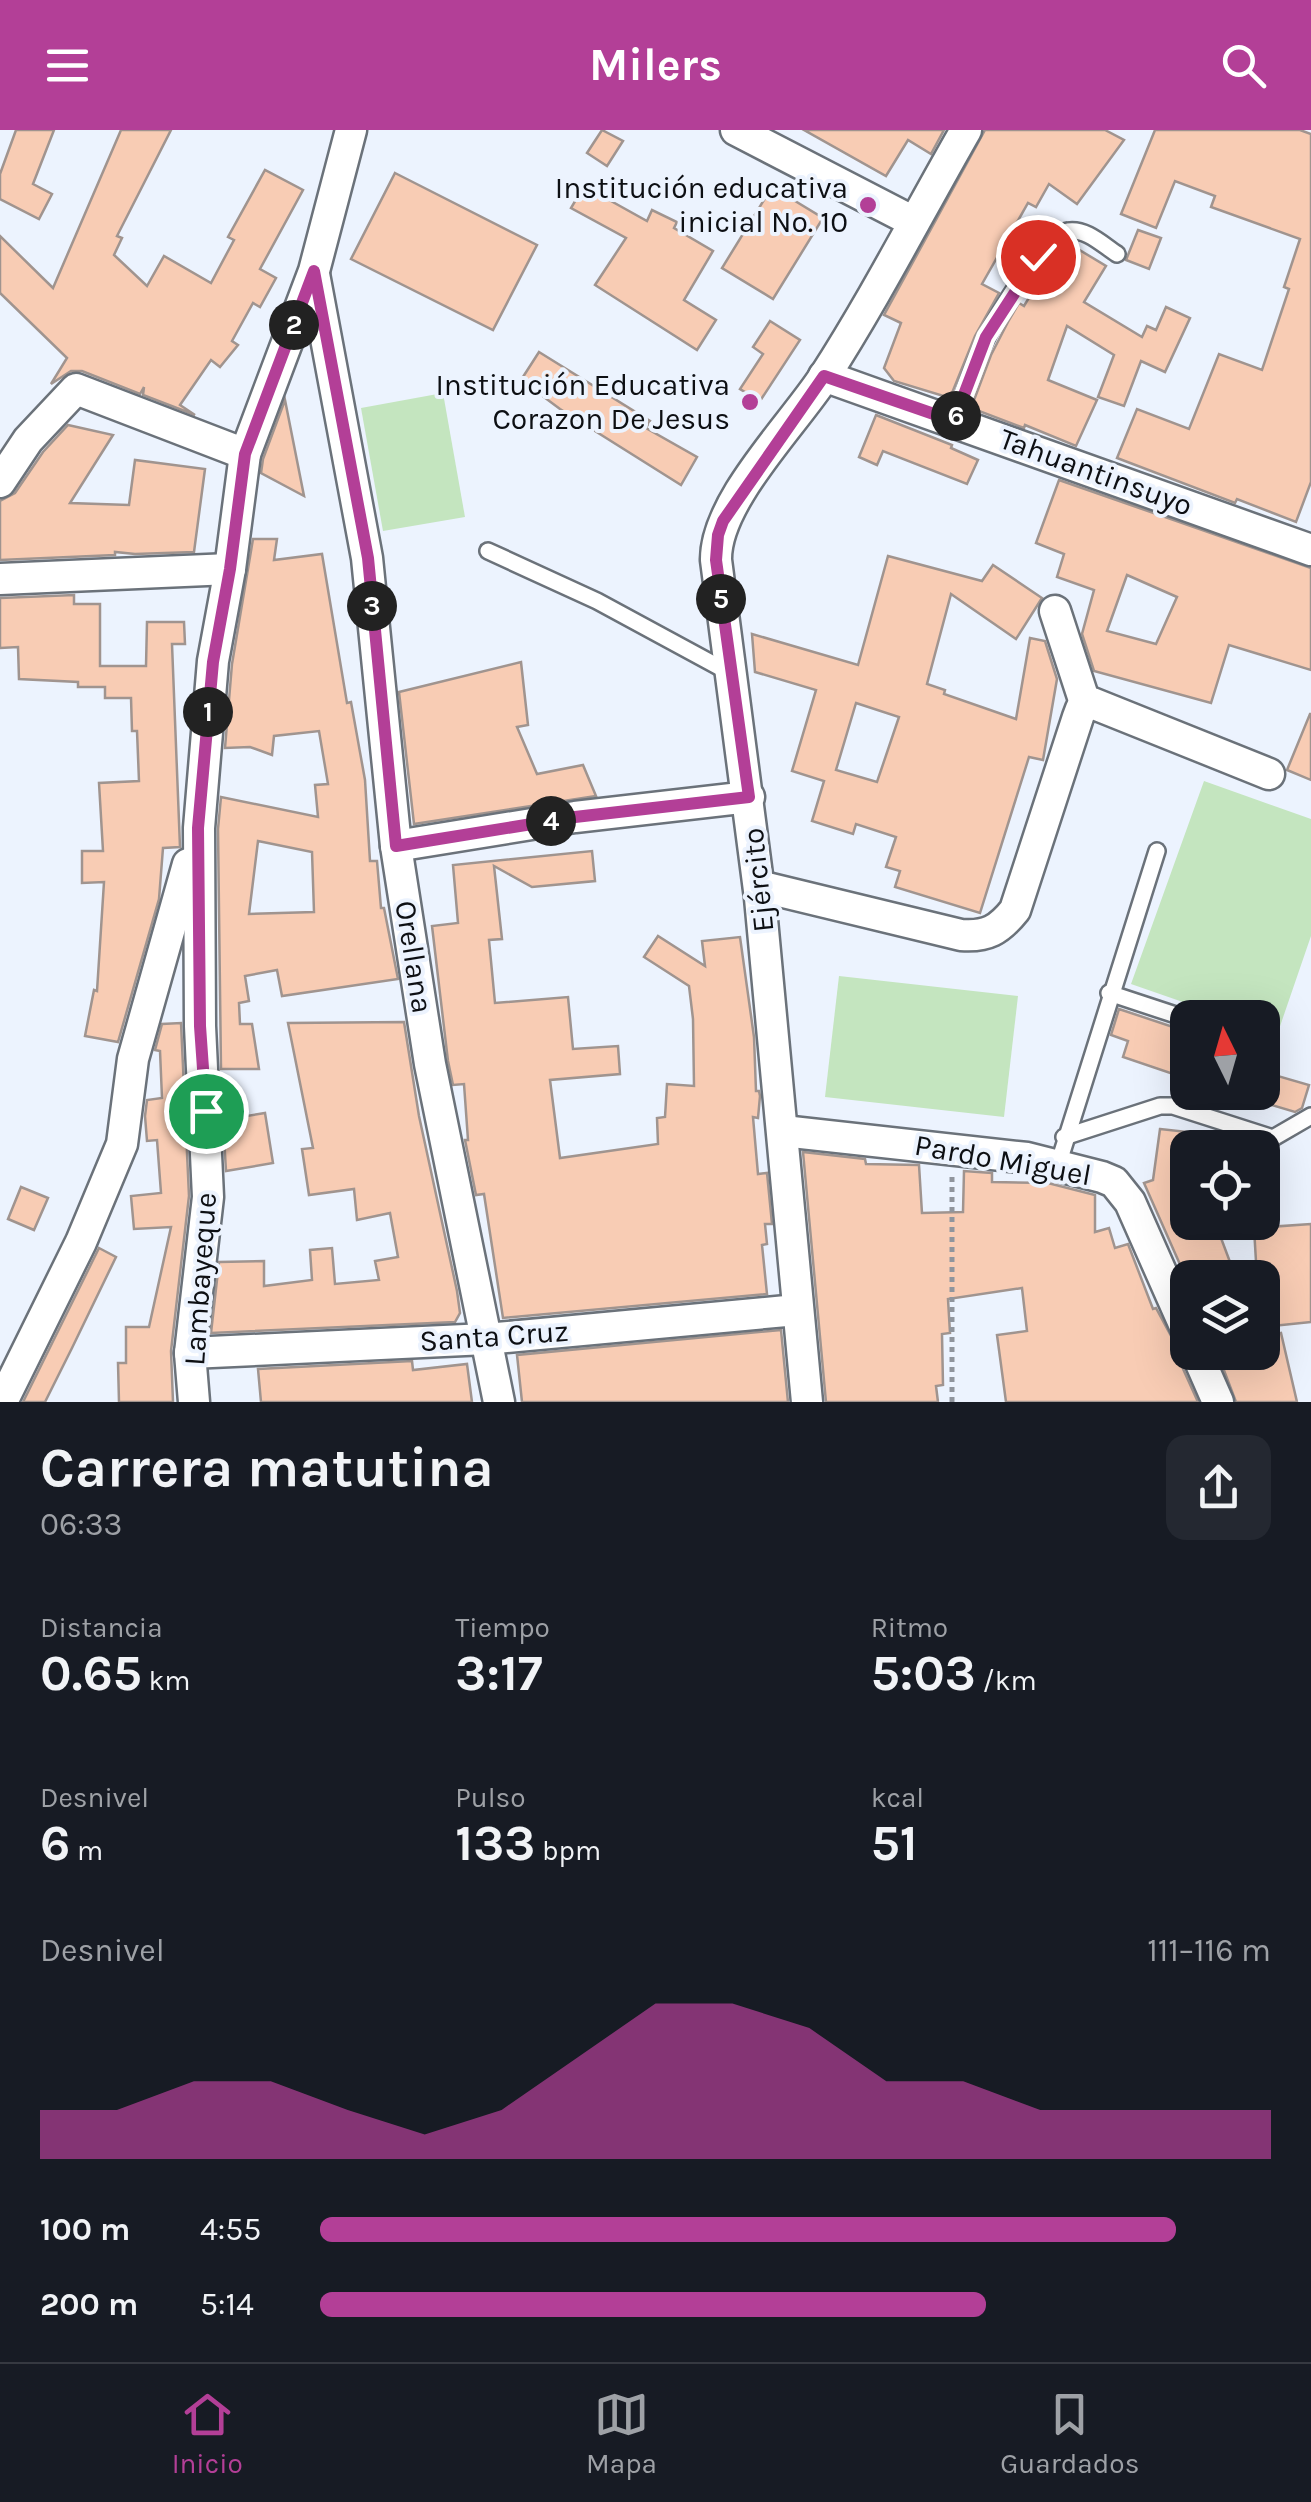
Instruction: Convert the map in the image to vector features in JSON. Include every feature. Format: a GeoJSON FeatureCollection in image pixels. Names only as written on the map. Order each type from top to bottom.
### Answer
{"type":"FeatureCollection","features":[{"type":"Feature","properties":{"kind":"street","name":"Lambayeque"},"geometry":{"type":"LineString","coordinates":[[194,1402],[190,1353],[208,1197],[200,1026],[198,828],[213,662],[245,454],[314,271],[351,130]]}},
{"type":"Feature","properties":{"kind":"street"},"geometry":{"type":"LineString","coordinates":[[737,130],[914,222]]}},
{"type":"Feature","properties":{"kind":"street","name":"Ejército"},"geometry":{"type":"LineString","coordinates":[[807,1402],[749,797],[716,560],[718,535],[730,507],[824,376],[966,130]]}},
{"type":"Feature","properties":{"kind":"street","name":"Orellana"},"geometry":{"type":"LineString","coordinates":[[314,271],[368,558],[396,846],[430,1064],[499,1402]]}},
{"type":"Feature","properties":{"kind":"street","name":"Tahuantinsuyo"},"geometry":{"type":"LineString","coordinates":[[824,376],[1311,550]]}},
{"type":"Feature","properties":{"kind":"street"},"geometry":{"type":"LineString","coordinates":[[0,482],[28,440],[76,389],[245,454]]}},
{"type":"Feature","properties":{"kind":"street"},"geometry":{"type":"LineString","coordinates":[[0,579],[230,569]]}},
{"type":"Feature","properties":{"kind":"street"},"geometry":{"type":"LineString","coordinates":[[1055,611],[1086,706]]}},
{"type":"Feature","properties":{"kind":"street"},"geometry":{"type":"LineString","coordinates":[[1086,706],[1101,706],[1269,774]]}},
{"type":"Feature","properties":{"kind":"street"},"geometry":{"type":"LineString","coordinates":[[758,886],[941,931],[990,934],[1004,925],[1015,910],[1078,717],[1086,706]]}},
{"type":"Feature","properties":{"kind":"street"},"geometry":{"type":"LineString","coordinates":[[396,846],[575,817],[749,797]]}},
{"type":"Feature","properties":{"kind":"street"},"geometry":{"type":"LineString","coordinates":[[2,1402],[81,1242],[122,1144],[133,1058],[198,828]]}},
{"type":"Feature","properties":{"kind":"street","name":"Pardo Miguel"},"geometry":{"type":"LineString","coordinates":[[783,1130],[952,1148],[1061,1151],[1124,1192],[1170,1293]]}},
{"type":"Feature","properties":{"kind":"street","name":"Santa Cruz"},"geometry":{"type":"LineString","coordinates":[[190,1353],[486,1339],[796,1310]]}},
{"type":"Feature","properties":{"kind":"street"},"geometry":{"type":"LineString","coordinates":[[1204,1370],[1218,1402]]}},
{"type":"Feature","properties":{"kind":"lane"},"geometry":{"type":"LineString","coordinates":[[954,421],[986,337],[1054,238],[1076,230],[1117,254]]}},
{"type":"Feature","properties":{"kind":"lane"},"geometry":{"type":"LineString","coordinates":[[488,550],[597,601],[730,673]]}},
{"type":"Feature","properties":{"kind":"lane"},"geometry":{"type":"LineString","coordinates":[[1061,1151],[1157,851]]}},
{"type":"Feature","properties":{"kind":"lane"},"geometry":{"type":"LineString","coordinates":[[1110,993],[1170,1013]]}},
{"type":"Feature","properties":{"kind":"lane"},"geometry":{"type":"LineString","coordinates":[[1061,1151],[1160,1106],[1174,1106],[1273,1138],[1311,1116]]}},
{"type":"Feature","properties":{"kind":"path"},"geometry":{"type":"LineString","coordinates":[[952,1148],[952,1402]]}},
{"type":"Feature","properties":{"kind":"green space"},"geometry":{"type":"Polygon","coordinates":[[[443,393],[465,517],[383,531],[361,408],[443,393]]]}},
{"type":"Feature","properties":{"kind":"green space"},"geometry":{"type":"Polygon","coordinates":[[[1204,781],[1311,819],[1311,936],[1280,1026],[1280,1000],[1177,1000],[1131,984],[1204,781]]]}},
{"type":"Feature","properties":{"kind":"green space"},"geometry":{"type":"Polygon","coordinates":[[[839,976],[1018,996],[1004,1117],[825,1097],[839,976]]]}},
{"type":"Feature","properties":{"kind":"building"},"geometry":{"type":"Polygon","coordinates":[[[16,130],[54,130],[33,184],[52,194],[39,219],[0,199],[0,174],[16,130]]]}},
{"type":"Feature","properties":{"kind":"building"},"geometry":{"type":"Polygon","coordinates":[[[121,130],[171,130],[117,236],[122,238],[114,255],[147,286],[164,256],[211,283],[234,240],[228,237],[265,170],[303,190],[260,269],[276,278],[260,307],[253,303],[232,341],[238,345],[220,367],[211,360],[180,405],[195,415],[143,395],[144,387],[140,394],[82,371],[71,371],[51,384],[67,358],[0,293],[0,236],[53,288],[121,130]]]}},
{"type":"Feature","properties":{"kind":"building","name":"Institución educativa inicial No. 10"},"geometry":{"type":"Polygon","coordinates":[[[602,130],[623,141],[607,166],[587,153],[602,130]]]}},
{"type":"Feature","properties":{"kind":"building"},"geometry":{"type":"Polygon","coordinates":[[[804,130],[944,130],[931,154],[908,140],[886,176],[804,130]]]}},
{"type":"Feature","properties":{"kind":"building"},"geometry":{"type":"Polygon","coordinates":[[[985,130],[1105,130],[1124,140],[1077,204],[1049,184],[1036,207],[1028,203],[982,284],[999,293],[975,336],[950,398],[894,381],[884,368],[901,323],[884,315],[985,130]]]}},
{"type":"Feature","properties":{"kind":"building"},"geometry":{"type":"Polygon","coordinates":[[[1155,130],[1300,130],[1311,134],[1311,482],[1296,522],[1117,458],[1137,409],[1189,429],[1219,354],[1262,370],[1289,289],[1284,287],[1300,239],[1211,207],[1215,196],[1175,181],[1156,228],[1121,214],[1155,130]]]}},
{"type":"Feature","properties":{"kind":"building"},"geometry":{"type":"Polygon","coordinates":[[[395,173],[537,245],[493,330],[351,259],[395,173]]]}},
{"type":"Feature","properties":{"kind":"building"},"geometry":{"type":"Polygon","coordinates":[[[584,186],[647,221],[652,210],[677,222],[674,228],[713,251],[684,300],[716,320],[697,350],[595,285],[626,238],[571,208],[584,186]]]}},
{"type":"Feature","properties":{"kind":"building","name":"Institución educativa inicial No. 10"},"geometry":{"type":"Polygon","coordinates":[[[772,187],[823,218],[773,299],[722,268],[772,187]]]}},
{"type":"Feature","properties":{"kind":"building"},"geometry":{"type":"Polygon","coordinates":[[[1138,230],[1161,238],[1149,269],[1126,260],[1138,230]]]}},
{"type":"Feature","properties":{"kind":"building"},"geometry":{"type":"Polygon","coordinates":[[[1068,243],[1106,266],[1084,302],[1142,337],[1147,326],[1156,330],[1166,307],[1190,318],[1165,372],[1141,361],[1124,406],[1098,397],[1114,355],[1067,326],[1048,380],[1097,400],[1076,446],[971,408],[1009,320],[1019,303],[1024,306],[1057,251],[1068,243]]]}},
{"type":"Feature","properties":{"kind":"building","name":"Institución Educativa Corazon De Jesus"},"geometry":{"type":"Polygon","coordinates":[[[770,321],[800,340],[760,401],[740,389],[763,354],[753,347],[770,321]]]}},
{"type":"Feature","properties":{"kind":"building"},"geometry":{"type":"Polygon","coordinates":[[[539,352],[650,421],[646,428],[697,457],[681,485],[521,380],[539,352]]]}},
{"type":"Feature","properties":{"kind":"building"},"geometry":{"type":"Polygon","coordinates":[[[285,400],[304,496],[261,473],[285,400]]]}},
{"type":"Feature","properties":{"kind":"building"},"geometry":{"type":"Polygon","coordinates":[[[876,415],[952,445],[951,448],[978,460],[967,484],[883,451],[877,465],[859,457],[876,415]]]}},
{"type":"Feature","properties":{"kind":"building"},"geometry":{"type":"Polygon","coordinates":[[[68,425],[113,435],[70,503],[129,505],[135,460],[205,469],[194,552],[115,552],[0,560],[0,501],[15,493],[43,452],[68,425]]]}},
{"type":"Feature","properties":{"kind":"building"},"geometry":{"type":"Polygon","coordinates":[[[1059,480],[1311,568],[1311,670],[1229,645],[1211,703],[1094,671],[1082,634],[1094,590],[1057,577],[1064,554],[1036,543],[1059,480]],[[1127,575],[1107,631],[1156,644],[1177,597],[1127,575]]]}},
{"type":"Feature","properties":{"kind":"building"},"geometry":{"type":"Polygon","coordinates":[[[253,539],[277,539],[274,560],[322,554],[347,703],[351,702],[365,780],[370,861],[377,861],[381,908],[398,979],[282,996],[277,970],[245,976],[249,1001],[239,1003],[240,1024],[252,1024],[259,1069],[221,1069],[221,797],[318,817],[315,785],[328,784],[319,731],[274,736],[272,755],[250,747],[225,748],[232,664],[253,539]],[[258,841],[249,914],[314,912],[312,852],[258,841]]]}},
{"type":"Feature","properties":{"kind":"building"},"geometry":{"type":"Polygon","coordinates":[[[888,556],[982,581],[993,565],[1042,598],[1016,639],[951,594],[927,684],[945,690],[944,694],[1016,719],[1030,638],[1045,641],[1057,679],[1043,760],[1029,757],[980,913],[895,887],[900,871],[886,867],[896,837],[856,824],[853,834],[812,821],[824,781],[792,771],[816,690],[755,672],[752,634],[858,665],[888,556]],[[856,703],[836,770],[877,782],[899,717],[856,703]]]}},
{"type":"Feature","properties":{"kind":"building"},"geometry":{"type":"Polygon","coordinates":[[[74,595],[74,604],[100,604],[100,666],[146,666],[147,622],[184,622],[185,644],[172,644],[180,847],[163,848],[159,899],[118,1042],[85,1036],[94,990],[97,991],[104,882],[82,883],[82,851],[103,851],[99,783],[139,781],[131,698],[105,698],[105,687],[78,687],[78,682],[19,679],[18,647],[0,648],[0,598],[74,595]]]}},
{"type":"Feature","properties":{"kind":"building"},"geometry":{"type":"Polygon","coordinates":[[[521,662],[528,725],[517,727],[537,774],[583,765],[596,796],[414,824],[399,692],[521,662]]]}},
{"type":"Feature","properties":{"kind":"building"},"geometry":{"type":"Polygon","coordinates":[[[1311,714],[1311,780],[1287,770],[1311,714]]]}},
{"type":"Feature","properties":{"kind":"building"},"geometry":{"type":"Polygon","coordinates":[[[592,851],[595,881],[532,887],[494,866],[502,939],[489,940],[495,1003],[568,997],[573,1049],[618,1046],[620,1074],[550,1080],[560,1158],[658,1144],[657,1118],[665,1117],[667,1084],[694,1086],[693,1019],[689,986],[644,957],[658,936],[705,966],[702,941],[740,937],[754,1037],[756,1091],[760,1096],[758,1118],[753,1117],[758,1174],[767,1173],[772,1224],[765,1224],[767,1244],[762,1245],[767,1294],[503,1318],[484,1194],[476,1195],[465,1140],[464,1084],[453,1085],[448,1061],[432,926],[458,923],[453,865],[592,851]]]}},
{"type":"Feature","properties":{"kind":"building"},"geometry":{"type":"Polygon","coordinates":[[[1119,1009],[1170,1026],[1170,1073],[1123,1057],[1128,1041],[1111,1035],[1119,1009]]]}},
{"type":"Feature","properties":{"kind":"building"},"geometry":{"type":"Polygon","coordinates":[[[404,1022],[419,1116],[457,1291],[460,1313],[455,1322],[211,1333],[219,1262],[264,1261],[264,1286],[312,1280],[310,1250],[332,1248],[335,1284],[379,1280],[375,1261],[398,1257],[390,1213],[357,1220],[354,1189],[309,1195],[302,1149],[313,1148],[288,1023],[404,1022]]]}},
{"type":"Feature","properties":{"kind":"building"},"geometry":{"type":"Polygon","coordinates":[[[181,1023],[189,1196],[171,1351],[173,1402],[119,1402],[118,1363],[126,1363],[126,1327],[149,1327],[171,1227],[134,1229],[131,1196],[161,1193],[157,1140],[147,1141],[145,1116],[147,1100],[162,1098],[160,1051],[155,1050],[162,1024],[181,1023]]]}},
{"type":"Feature","properties":{"kind":"building"},"geometry":{"type":"Polygon","coordinates":[[[1280,1077],[1309,1085],[1302,1108],[1295,1112],[1280,1108],[1280,1077]]]}},
{"type":"Feature","properties":{"kind":"building"},"geometry":{"type":"Polygon","coordinates":[[[265,1113],[273,1163],[226,1171],[223,1120],[265,1113]]]}},
{"type":"Feature","properties":{"kind":"building"},"geometry":{"type":"Polygon","coordinates":[[[1160,1129],[1170,1130],[1170,1240],[1222,1240],[1229,1260],[1178,1260],[1144,1183],[1153,1180],[1160,1129]]]}},
{"type":"Feature","properties":{"kind":"building"},"geometry":{"type":"Polygon","coordinates":[[[803,1152],[865,1159],[866,1164],[919,1165],[922,1213],[963,1212],[964,1171],[992,1173],[992,1182],[1048,1183],[1095,1195],[1095,1232],[1109,1228],[1115,1248],[1128,1244],[1153,1309],[1156,1308],[1170,1334],[1170,1370],[1184,1370],[1198,1402],[1006,1402],[997,1335],[1027,1331],[1022,1288],[948,1299],[950,1333],[942,1334],[943,1385],[936,1386],[938,1402],[826,1402],[803,1152]]]}},
{"type":"Feature","properties":{"kind":"building"},"geometry":{"type":"Polygon","coordinates":[[[21,1187],[48,1198],[34,1230],[8,1219],[21,1187]]]}},
{"type":"Feature","properties":{"kind":"building"},"geometry":{"type":"Polygon","coordinates":[[[1311,1224],[1311,1322],[1280,1325],[1280,1260],[1256,1260],[1255,1240],[1280,1240],[1280,1226],[1311,1224]]]}},
{"type":"Feature","properties":{"kind":"building"},"geometry":{"type":"Polygon","coordinates":[[[99,1248],[116,1257],[72,1348],[45,1402],[23,1402],[99,1248]]]}},
{"type":"Feature","properties":{"kind":"building"},"geometry":{"type":"Polygon","coordinates":[[[781,1330],[788,1402],[522,1402],[517,1355],[781,1330]]]}},
{"type":"Feature","properties":{"kind":"building"},"geometry":{"type":"Polygon","coordinates":[[[1280,1333],[1297,1402],[1236,1402],[1224,1370],[1280,1370],[1280,1333]]]}},
{"type":"Feature","properties":{"kind":"building"},"geometry":{"type":"Polygon","coordinates":[[[412,1361],[413,1370],[467,1364],[472,1402],[261,1402],[258,1369],[412,1361]]]}},
{"type":"Feature","properties":{"kind":"place","name":"Institución educativa inicial No. 10"},"geometry":{"type":"Point","coordinates":[868,205]}},
{"type":"Feature","properties":{"kind":"place","name":"Institución Educativa Corazon De Jesus"},"geometry":{"type":"Point","coordinates":[750,402]}},
{"type":"Feature","properties":{"kind":"route"},"geometry":{"type":"LineString","coordinates":[[206,1111],[200,1026],[198,828],[213,662],[245,454],[314,271],[368,558],[396,846],[575,817],[749,797],[716,560],[718,535],[730,507],[824,376],[954,421],[986,337],[1038,257]]}}]}
